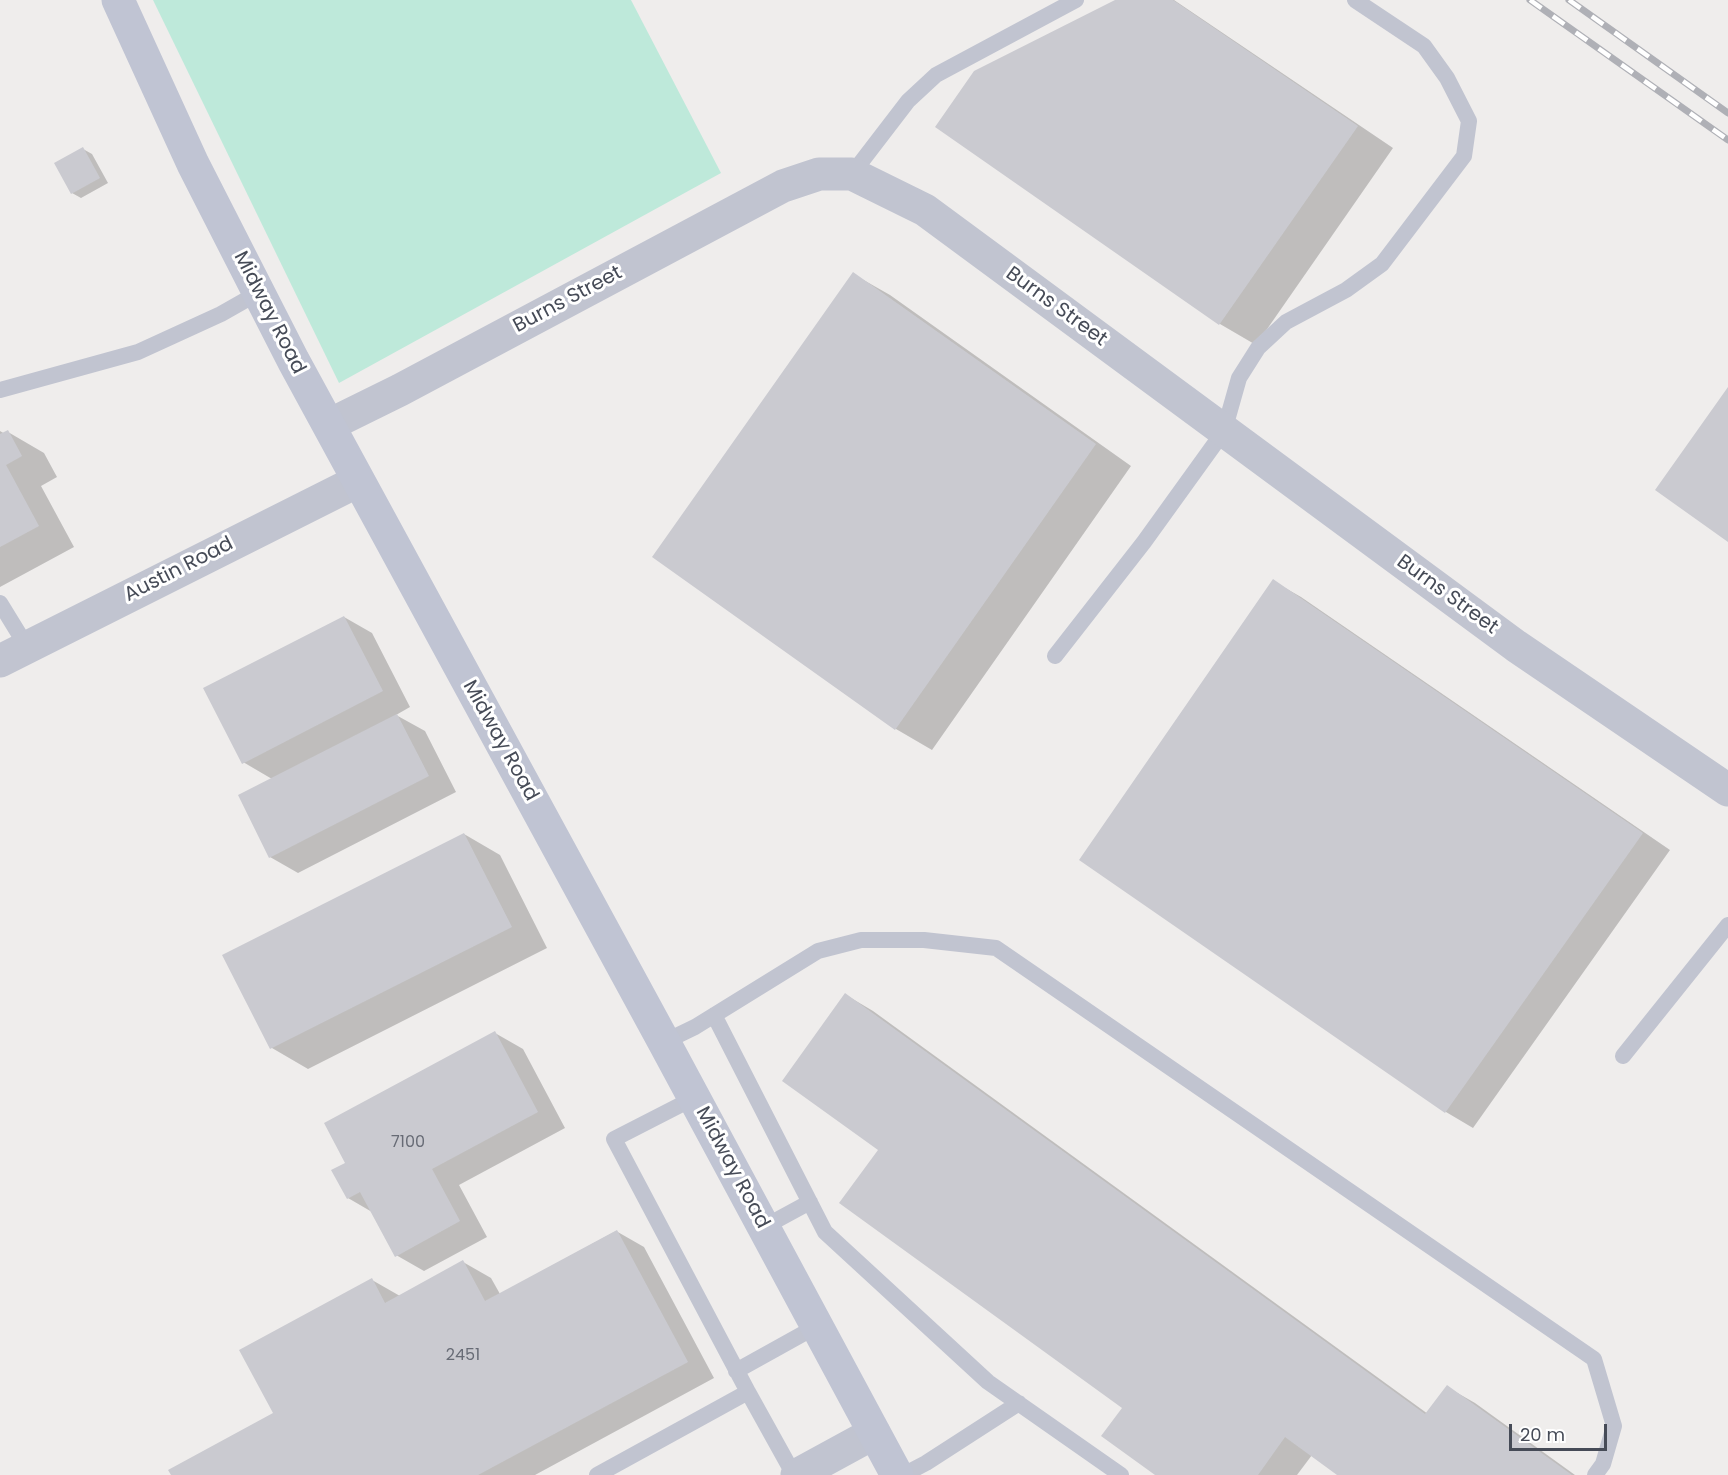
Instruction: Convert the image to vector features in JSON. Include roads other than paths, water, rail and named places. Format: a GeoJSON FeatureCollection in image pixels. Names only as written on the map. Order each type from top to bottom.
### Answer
{"type":"FeatureCollection","features":[{"type":"Feature","properties":{"kind":"main road","name":"Midway Road"},"geometry":{"type":"LineString","coordinates":[[118,0],[193,164],[258,293],[897,1475]]}},
{"type":"Feature","properties":{"kind":"street","name":"Burns Street"},"geometry":{"type":"LineString","coordinates":[[329,425],[783,186],[819,174],[852,174],[926,210],[1516,646],[1728,790]]}},
{"type":"Feature","properties":{"kind":"street","name":"Austin Road"},"geometry":{"type":"LineString","coordinates":[[14,654],[358,481]]}},
{"type":"Feature","properties":{"kind":"street"},"geometry":{"type":"LineString","coordinates":[[796,1475],[874,1433]]}},
{"type":"Feature","properties":{"kind":"lane"},"geometry":{"type":"LineString","coordinates":[[852,174],[908,100],[936,75],[1076,0]]}},
{"type":"Feature","properties":{"kind":"lane"},"geometry":{"type":"LineString","coordinates":[[1054,656],[1144,542],[1224,431],[1239,378],[1258,348],[1286,322],[1346,290],[1382,264],[1464,156],[1469,121],[1447,78],[1424,46],[1355,0]]}},
{"type":"Feature","properties":{"kind":"lane"},"geometry":{"type":"LineString","coordinates":[[0,390],[138,352],[221,314],[258,293]]}},
{"type":"Feature","properties":{"kind":"lane"},"geometry":{"type":"LineString","coordinates":[[0,603],[14,654]]}},
{"type":"Feature","properties":{"kind":"lane"},"geometry":{"type":"LineString","coordinates":[[1623,1056],[1728,925]]}},
{"type":"Feature","properties":{"kind":"lane"},"geometry":{"type":"LineString","coordinates":[[664,1042],[714,1015],[818,951],[861,940],[924,940],[996,948],[1594,1359],[1614,1426],[1603,1464],[1594,1475]]}},
{"type":"Feature","properties":{"kind":"lane"},"geometry":{"type":"LineString","coordinates":[[714,1015],[825,1232],[988,1382],[1121,1475]]}},
{"type":"Feature","properties":{"kind":"lane"},"geometry":{"type":"LineString","coordinates":[[694,1098],[614,1139],[736,1371],[796,1475]]}},
{"type":"Feature","properties":{"kind":"lane"},"geometry":{"type":"LineString","coordinates":[[764,1227],[810,1203]]}},
{"type":"Feature","properties":{"kind":"lane"},"geometry":{"type":"LineString","coordinates":[[736,1371],[817,1326]]}},
{"type":"Feature","properties":{"kind":"lane"},"geometry":{"type":"LineString","coordinates":[[597,1475],[748,1392]]}},
{"type":"Feature","properties":{"kind":"lane"},"geometry":{"type":"LineString","coordinates":[[903,1475],[926,1463],[1019,1403]]}},
{"type":"Feature","properties":{"kind":"railway"},"geometry":{"type":"LineString","coordinates":[[1530,0],[1728,140]]}},
{"type":"Feature","properties":{"kind":"railway"},"geometry":{"type":"LineString","coordinates":[[1569,0],[1728,113]]}}]}
